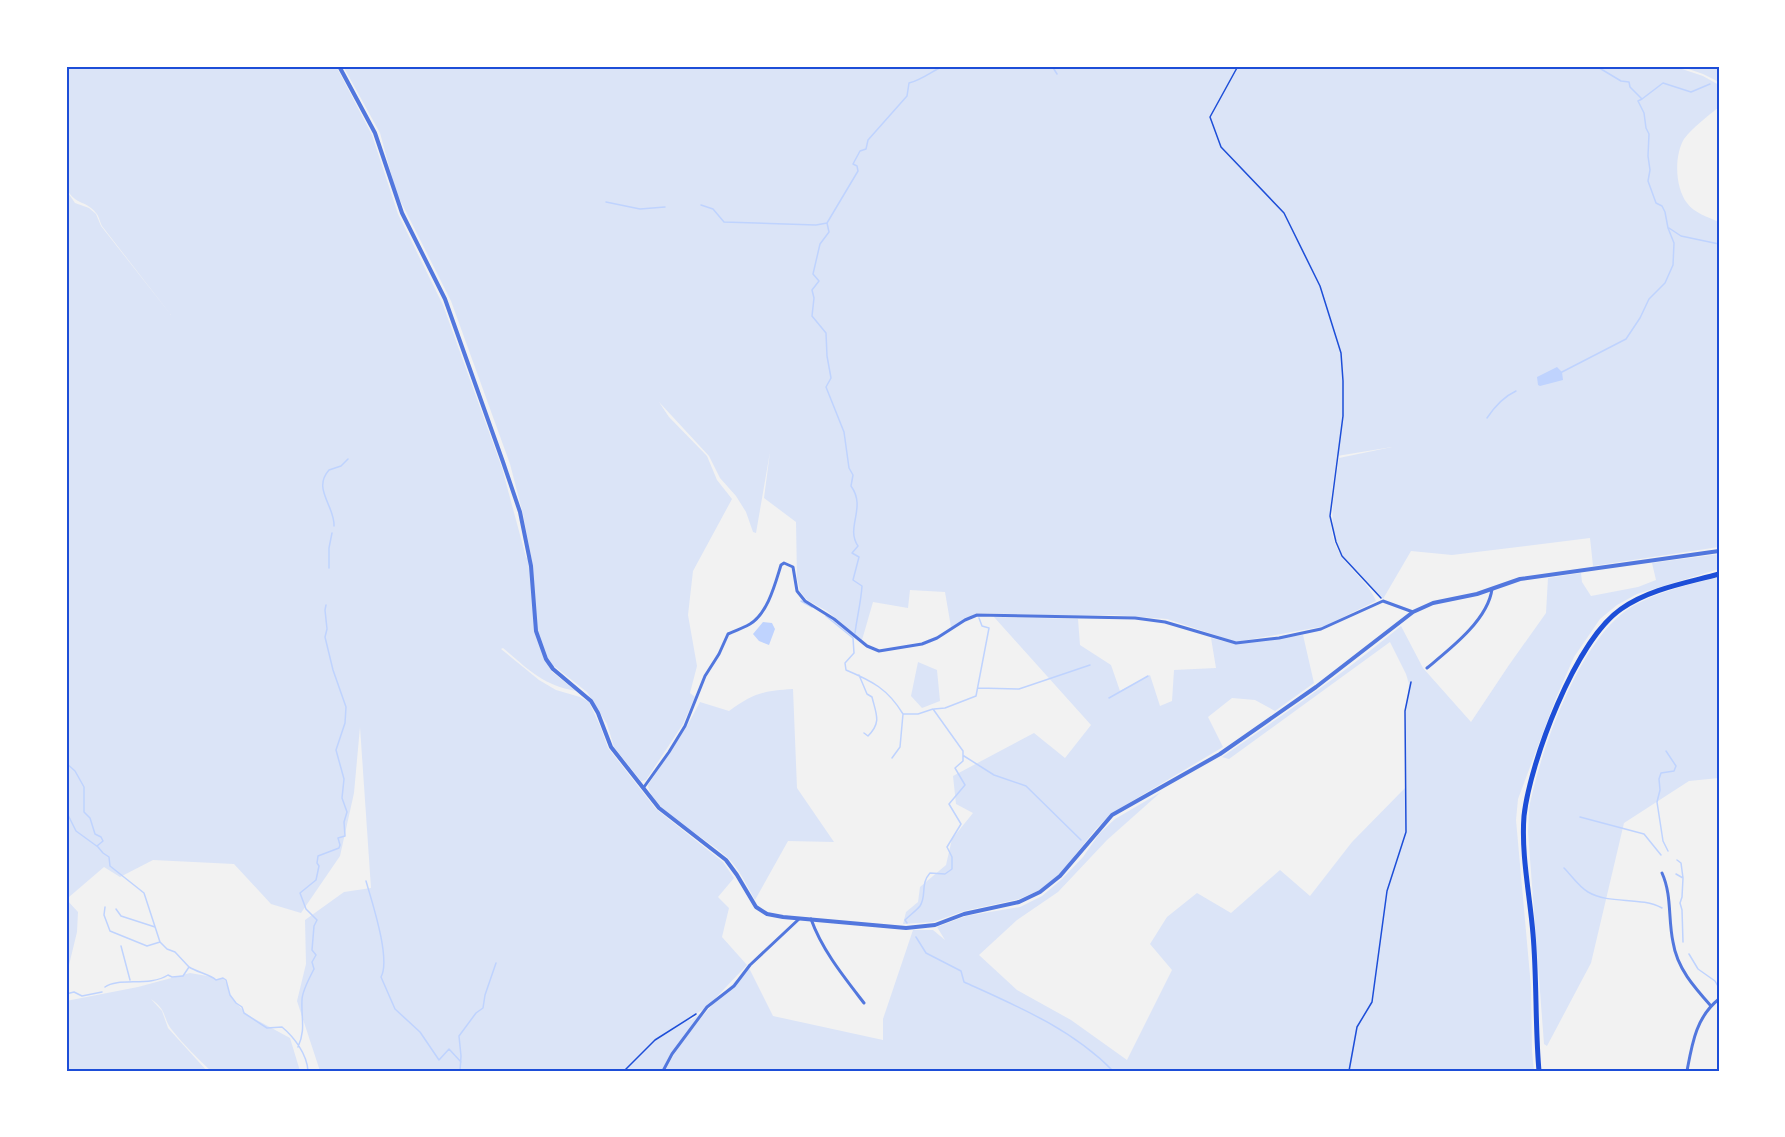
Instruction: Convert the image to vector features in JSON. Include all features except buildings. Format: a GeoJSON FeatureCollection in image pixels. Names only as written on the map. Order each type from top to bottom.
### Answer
{"type":"FeatureCollection","features":[{"type":"Feature","properties":{"kind":"main road"},"geometry":{"type":"LineString","coordinates":[[1539,1071],[1533,935],[1524,837],[1526,802],[1538,757],[1569,680],[1580,658],[1603,624],[1634,601],[1667,588],[1719,574]]}},
{"type":"Feature","properties":{"kind":"street"},"geometry":{"type":"LineString","coordinates":[[339,66],[375,133],[402,213],[445,299],[503,462],[520,512],[531,566],[536,631],[553,669],[591,701],[611,747],[642,789],[659,808],[726,860],[756,907],[767,914],[906,928],[935,925],[964,914],[1019,902],[1040,892],[1060,876],[1112,815],[1220,754],[1316,687],[1413,612],[1433,603],[1477,594],[1520,579],[1719,551]]}},
{"type":"Feature","properties":{"kind":"street"},"geometry":{"type":"LineString","coordinates":[[642,789],[685,726],[705,676],[728,634],[752,623],[760,615],[784,563],[793,567],[797,591],[805,601],[824,611],[867,646],[879,651],[922,644],[977,615],[1135,618],[1165,622],[1236,643],[1321,629],[1383,600],[1413,612]]}},
{"type":"Feature","properties":{"kind":"street"},"geometry":{"type":"LineString","coordinates":[[1427,668],[1461,639],[1479,618],[1491,599],[1492,589]]}},
{"type":"Feature","properties":{"kind":"street"},"geometry":{"type":"LineString","coordinates":[[1662,873],[1667,884],[1676,957],[1683,970],[1711,1006]]}},
{"type":"Feature","properties":{"kind":"street"},"geometry":{"type":"LineString","coordinates":[[663,1071],[672,1054],[707,1008],[734,986],[750,965],[800,918]]}},
{"type":"Feature","properties":{"kind":"street"},"geometry":{"type":"LineString","coordinates":[[811,919],[816,934],[864,1003]]}},
{"type":"Feature","properties":{"kind":"street"},"geometry":{"type":"LineString","coordinates":[[1687,1071],[1699,1021],[1719,999]]}},
{"type":"Feature","properties":{"kind":"path"},"geometry":{"type":"LineString","coordinates":[[1238,66],[1210,117],[1221,147],[1284,213],[1320,286],[1341,353],[1343,381],[1343,416],[1330,516],[1335,542],[1342,556],[1383,600]]}},
{"type":"Feature","properties":{"kind":"path"},"geometry":{"type":"LineString","coordinates":[[1349,1071],[1357,1027],[1372,1002],[1387,891],[1406,832],[1405,711],[1412,682]]}},
{"type":"Feature","properties":{"kind":"path"},"geometry":{"type":"LineString","coordinates":[[624,1071],[655,1040],[707,1008]]}},
{"type":"Feature","properties":{"kind":"shaded area"},"geometry":{"type":"Polygon","coordinates":[[[66,66],[336,66],[372,135],[398,214],[443,305],[502,468],[526,557],[532,562],[510,464],[451,301],[396,192],[380,133],[343,66],[1673,66],[1703,76],[1719,85],[1719,107],[1684,139],[1677,171],[1680,189],[1687,203],[1697,212],[1719,222],[1719,547],[1593,566],[1590,538],[1452,555],[1411,551],[1383,599],[1342,554],[1334,531],[1333,506],[1339,458],[1392,447],[1337,456],[1331,508],[1332,534],[1342,557],[1376,601],[1325,626],[1236,642],[1167,619],[1114,615],[977,613],[951,627],[945,592],[910,590],[908,608],[873,602],[862,640],[827,611],[807,600],[800,591],[797,578],[796,522],[764,498],[770,452],[756,533],[753,532],[746,512],[720,478],[709,456],[659,402],[669,417],[707,456],[717,480],[732,499],[693,571],[688,615],[697,666],[690,693],[695,697],[683,724],[646,780],[641,781],[614,747],[607,724],[587,692],[554,666],[551,671],[576,691],[554,685],[528,669],[503,648],[501,649],[539,680],[556,690],[589,702],[608,748],[656,809],[723,862],[734,878],[718,897],[729,908],[722,937],[747,965],[707,1007],[688,1019],[691,1020],[705,1010],[671,1053],[662,1071],[320,1071],[297,1001],[306,964],[305,920],[344,892],[371,888],[360,727],[354,793],[340,856],[301,913],[271,904],[234,864],[153,860],[120,877],[104,867],[69,897],[66,896],[66,190],[75,203],[89,208],[96,214],[101,226],[171,315],[102,226],[96,213],[88,206],[74,198],[66,188],[66,66]]]}},
{"type":"Feature","properties":{"kind":"shaded area"},"geometry":{"type":"Polygon","coordinates":[[[1680,66],[1719,66],[1719,82],[1703,74],[1680,66]]]}},
{"type":"Feature","properties":{"kind":"shaded area"},"geometry":{"type":"Polygon","coordinates":[[[1719,554],[1719,569],[1637,594],[1617,605],[1600,619],[1574,657],[1518,799],[1516,820],[1531,987],[1534,1071],[665,1071],[692,1029],[749,968],[773,1016],[883,1040],[883,1019],[913,930],[933,930],[945,940],[937,927],[966,916],[1020,907],[1042,896],[1083,857],[1099,834],[1115,819],[1161,792],[1107,840],[1058,892],[1017,920],[979,955],[1017,990],[1071,1020],[1127,1060],[1172,970],[1150,944],[1167,917],[1197,893],[1231,913],[1280,870],[1310,896],[1352,842],[1405,788],[1406,711],[1409,684],[1390,642],[1229,759],[1222,757],[1335,677],[1401,626],[1423,668],[1471,722],[1546,613],[1548,578],[1581,573],[1582,582],[1591,596],[1638,587],[1656,580],[1652,563],[1719,554]]]}},
{"type":"Feature","properties":{"kind":"shaded area"},"geometry":{"type":"Polygon","coordinates":[[[1719,577],[1719,778],[1689,781],[1624,823],[1591,963],[1547,1046],[1544,1044],[1528,832],[1531,799],[1544,751],[1578,672],[1592,648],[1624,612],[1657,595],[1719,577]]]}},
{"type":"Feature","properties":{"kind":"shaded area"},"geometry":{"type":"Polygon","coordinates":[[[994,617],[1078,619],[1080,645],[1111,665],[1120,691],[1150,675],[1160,706],[1172,701],[1174,670],[1216,668],[1211,638],[1235,644],[1303,635],[1314,683],[1275,711],[1255,700],[1232,698],[1208,717],[1223,747],[1112,813],[1095,830],[1059,875],[1040,890],[1019,899],[964,911],[933,922],[903,924],[906,912],[918,902],[920,887],[946,865],[952,839],[973,813],[956,804],[953,776],[1034,733],[1065,758],[1091,725],[994,617]]]}},
{"type":"Feature","properties":{"kind":"shaded area"},"geometry":{"type":"Polygon","coordinates":[[[918,662],[937,670],[940,701],[922,708],[911,696],[918,662]]]}},
{"type":"Feature","properties":{"kind":"shaded area"},"geometry":{"type":"Polygon","coordinates":[[[793,689],[797,788],[834,842],[788,841],[755,900],[731,861],[669,814],[651,794],[648,785],[700,702],[729,711],[759,694],[793,689]]]}},
{"type":"Feature","properties":{"kind":"shaded area"},"geometry":{"type":"Polygon","coordinates":[[[66,899],[78,912],[77,932],[69,965],[66,967],[66,899]]]}},
{"type":"Feature","properties":{"kind":"shaded area"},"geometry":{"type":"Polygon","coordinates":[[[190,973],[213,977],[216,980],[223,978],[231,997],[244,1013],[290,1038],[300,1071],[211,1071],[177,1036],[162,1011],[168,1028],[207,1071],[66,1071],[66,1001],[138,987],[190,973]]]}},
{"type":"Feature","properties":{"kind":"water"},"geometry":{"type":"Polygon","coordinates":[[[1557,367],[1562,372],[1563,380],[1538,385],[1537,377],[1557,367]]]}},
{"type":"Feature","properties":{"kind":"water"},"geometry":{"type":"Polygon","coordinates":[[[763,622],[772,623],[775,629],[769,645],[759,641],[753,634],[763,622]]]}},
{"type":"Feature","properties":{"kind":"waterway"},"geometry":{"type":"LineString","coordinates":[[855,633],[862,586],[853,580],[859,557],[852,553],[858,546],[854,532],[857,502],[851,486],[853,475],[849,468],[844,432],[826,387],[831,378],[826,333],[812,316],[814,298],[812,290],[819,281],[813,274],[820,244],[829,232],[827,223],[858,171],[857,166],[853,164],[860,151],[866,149],[868,140],[907,96],[909,83],[943,66]]}},
{"type":"Feature","properties":{"kind":"waterway"},"geometry":{"type":"LineString","coordinates":[[1052,66],[1057,74]]}},
{"type":"Feature","properties":{"kind":"waterway"},"geometry":{"type":"LineString","coordinates":[[1562,372],[1626,339],[1649,299],[1665,283],[1673,265],[1674,243],[1665,212],[1662,206],[1656,203],[1648,181],[1649,134],[1644,113],[1638,101],[1642,99],[1630,87],[1629,82],[1621,81],[1596,66]]}},
{"type":"Feature","properties":{"kind":"waterway"},"geometry":{"type":"LineString","coordinates":[[1642,99],[1663,83],[1691,92],[1710,84]]}},
{"type":"Feature","properties":{"kind":"waterway"},"geometry":{"type":"LineString","coordinates":[[606,202],[640,209],[665,207]]}},
{"type":"Feature","properties":{"kind":"waterway"},"geometry":{"type":"LineString","coordinates":[[701,205],[713,209],[724,222],[816,225],[827,223]]}},
{"type":"Feature","properties":{"kind":"waterway"},"geometry":{"type":"LineString","coordinates":[[1669,228],[1681,236],[1719,244]]}},
{"type":"Feature","properties":{"kind":"waterway"},"geometry":{"type":"LineString","coordinates":[[1487,418],[1500,402],[1516,391]]}},
{"type":"Feature","properties":{"kind":"waterway"},"geometry":{"type":"LineString","coordinates":[[334,526],[323,491],[324,477],[329,470],[341,466],[348,459]]}},
{"type":"Feature","properties":{"kind":"waterway"},"geometry":{"type":"LineString","coordinates":[[329,568],[332,533]]}},
{"type":"Feature","properties":{"kind":"waterway"},"geometry":{"type":"LineString","coordinates":[[801,601],[812,607]]}},
{"type":"Feature","properties":{"kind":"waterway"},"geometry":{"type":"LineString","coordinates":[[298,1047],[303,1029],[302,996],[314,969],[312,962],[316,955],[312,950],[314,926],[317,920],[306,909],[300,893],[316,880],[319,866],[318,856],[339,848],[338,838],[345,836],[344,822],[347,812],[342,798],[344,779],[336,750],[345,723],[346,707],[333,670],[325,637],[326,605]]}},
{"type":"Feature","properties":{"kind":"waterway"},"geometry":{"type":"LineString","coordinates":[[826,616],[853,638],[854,653],[845,663],[846,670],[879,687],[903,714],[918,714],[933,709],[963,751],[963,761],[955,768],[965,785],[949,804],[961,824],[947,847],[952,857],[952,869],[945,874],[930,873],[925,881],[922,902],[905,920],[907,923]]}},
{"type":"Feature","properties":{"kind":"waterway"},"geometry":{"type":"LineString","coordinates":[[934,709],[945,708],[976,696],[989,628],[982,626],[979,618]]}},
{"type":"Feature","properties":{"kind":"waterway"},"geometry":{"type":"LineString","coordinates":[[978,688],[1019,689],[1090,665]]}},
{"type":"Feature","properties":{"kind":"waterway"},"geometry":{"type":"LineString","coordinates":[[859,675],[867,694],[872,697],[877,718],[868,736],[864,733]]}},
{"type":"Feature","properties":{"kind":"waterway"},"geometry":{"type":"LineString","coordinates":[[1109,698],[1148,676]]}},
{"type":"Feature","properties":{"kind":"waterway"},"geometry":{"type":"LineString","coordinates":[[892,758],[900,747],[903,714]]}},
{"type":"Feature","properties":{"kind":"waterway"},"geometry":{"type":"LineString","coordinates":[[1666,751],[1676,766],[1674,771],[1661,773],[1657,802],[1663,841],[1668,851]]}},
{"type":"Feature","properties":{"kind":"waterway"},"geometry":{"type":"LineString","coordinates":[[964,756],[994,775],[1026,786],[1081,840]]}},
{"type":"Feature","properties":{"kind":"waterway"},"geometry":{"type":"LineString","coordinates":[[66,763],[75,771],[84,787],[84,812],[90,818],[95,834],[103,841],[97,846]]}},
{"type":"Feature","properties":{"kind":"waterway"},"geometry":{"type":"LineString","coordinates":[[66,811],[76,831],[109,857],[110,866],[144,893],[160,942],[167,949],[175,952],[189,967]]}},
{"type":"Feature","properties":{"kind":"waterway"},"geometry":{"type":"LineString","coordinates":[[1580,817],[1644,834],[1661,855]]}},
{"type":"Feature","properties":{"kind":"waterway"},"geometry":{"type":"LineString","coordinates":[[1677,860],[1681,863],[1683,878]]}},
{"type":"Feature","properties":{"kind":"waterway"},"geometry":{"type":"LineString","coordinates":[[1564,868],[1581,887],[1597,896],[1644,902],[1662,908]]}},
{"type":"Feature","properties":{"kind":"waterway"},"geometry":{"type":"LineString","coordinates":[[1676,874],[1683,878],[1680,903],[1683,942]]}},
{"type":"Feature","properties":{"kind":"waterway"},"geometry":{"type":"LineString","coordinates":[[366,881],[382,944],[384,957],[381,977],[395,1009],[420,1032],[439,1060],[449,1049],[461,1062]]}},
{"type":"Feature","properties":{"kind":"waterway"},"geometry":{"type":"LineString","coordinates":[[105,907],[104,915],[110,931],[147,946],[160,942]]}},
{"type":"Feature","properties":{"kind":"waterway"},"geometry":{"type":"LineString","coordinates":[[116,909],[121,916],[155,927]]}},
{"type":"Feature","properties":{"kind":"waterway"},"geometry":{"type":"LineString","coordinates":[[916,937],[926,953],[961,971],[964,982],[1062,1031],[1097,1056],[1113,1071]]}},
{"type":"Feature","properties":{"kind":"waterway"},"geometry":{"type":"LineString","coordinates":[[121,946],[130,980]]}},
{"type":"Feature","properties":{"kind":"waterway"},"geometry":{"type":"LineString","coordinates":[[1689,954],[1698,969],[1715,981],[1719,988]]}},
{"type":"Feature","properties":{"kind":"waterway"},"geometry":{"type":"LineString","coordinates":[[460,1071],[459,1036],[476,1013],[483,1008],[496,963]]}},
{"type":"Feature","properties":{"kind":"waterway"},"geometry":{"type":"LineString","coordinates":[[105,987],[118,983],[152,981],[168,975],[183,976],[189,967],[216,980],[223,978],[226,980],[230,995],[242,1007],[244,1013],[267,1028],[282,1027],[291,1036],[302,1052],[308,1071]]}},
{"type":"Feature","properties":{"kind":"waterway"},"geometry":{"type":"LineString","coordinates":[[66,994],[74,992],[82,996],[102,992]]}}]}
